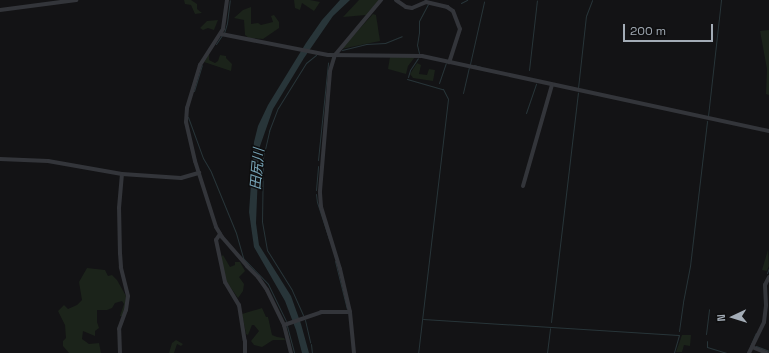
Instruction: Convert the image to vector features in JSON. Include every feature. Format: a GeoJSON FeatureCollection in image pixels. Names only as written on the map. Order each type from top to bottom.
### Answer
{"type":"FeatureCollection","features":[{"type":"Feature","properties":{"kind":"street"},"geometry":{"type":"LineString","coordinates":[[0,10],[76,0]]}},
{"type":"Feature","properties":{"kind":"street"},"geometry":{"type":"LineString","coordinates":[[227,0],[225,24],[222,34],[200,65],[186,114],[199,173],[212,219],[220,234],[263,283],[284,325],[291,353]]}},
{"type":"Feature","properties":{"kind":"street"},"geometry":{"type":"LineString","coordinates":[[354,353],[350,312],[340,268],[320,198],[330,71],[335,54],[381,0]]}},
{"type":"Feature","properties":{"kind":"street"},"geometry":{"type":"LineString","coordinates":[[396,0],[401,5],[412,8],[428,2],[447,7],[453,11],[459,22],[459,35],[449,62]]}},
{"type":"Feature","properties":{"kind":"street"},"geometry":{"type":"LineString","coordinates":[[222,34],[313,52],[335,54],[417,55],[769,131]]}},
{"type":"Feature","properties":{"kind":"street"},"geometry":{"type":"LineString","coordinates":[[524,186],[552,85]]}},
{"type":"Feature","properties":{"kind":"street"},"geometry":{"type":"LineString","coordinates":[[0,159],[48,161],[122,174],[181,178],[199,173]]}},
{"type":"Feature","properties":{"kind":"street"},"geometry":{"type":"LineString","coordinates":[[120,353],[119,329],[126,310],[128,296],[121,267],[120,254],[119,208],[122,174]]}},
{"type":"Feature","properties":{"kind":"street"},"geometry":{"type":"LineString","coordinates":[[220,234],[216,240],[225,282],[239,305],[245,341],[245,353]]}},
{"type":"Feature","properties":{"kind":"street"},"geometry":{"type":"LineString","coordinates":[[749,353],[764,322],[766,305],[765,285],[769,277]]}},
{"type":"Feature","properties":{"kind":"street"},"geometry":{"type":"LineString","coordinates":[[284,325],[321,312],[350,312]]}},
{"type":"Feature","properties":{"kind":"street"},"geometry":{"type":"LineString","coordinates":[[752,347],[767,353]]}},
{"type":"Feature","properties":{"kind":"shaded area"},"geometry":{"type":"Polygon","coordinates":[[[184,0],[191,0],[197,4],[197,9],[202,13],[195,14],[191,5],[185,4],[184,0]]]}},
{"type":"Feature","properties":{"kind":"shaded area"},"geometry":{"type":"Polygon","coordinates":[[[294,0],[310,0],[320,2],[314,11],[302,3],[300,10],[295,8],[294,0]]]}},
{"type":"Feature","properties":{"kind":"shaded area"},"geometry":{"type":"Polygon","coordinates":[[[359,0],[379,0],[366,15],[343,17],[359,0]]]}},
{"type":"Feature","properties":{"kind":"shaded area"},"geometry":{"type":"Polygon","coordinates":[[[251,7],[251,24],[258,23],[261,25],[273,22],[271,16],[274,15],[279,22],[279,28],[263,39],[249,38],[245,35],[244,20],[234,18],[243,10],[251,7]]]}},
{"type":"Feature","properties":{"kind":"shaded area"},"geometry":{"type":"Polygon","coordinates":[[[373,14],[376,15],[380,41],[341,49],[373,14]]]}},
{"type":"Feature","properties":{"kind":"shaded area"},"geometry":{"type":"Polygon","coordinates":[[[218,20],[214,30],[208,28],[203,30],[200,28],[207,21],[218,20]]]}},
{"type":"Feature","properties":{"kind":"shaded area"},"geometry":{"type":"Polygon","coordinates":[[[769,30],[769,95],[766,94],[767,69],[760,31],[769,30]]]}},
{"type":"Feature","properties":{"kind":"shaded area"},"geometry":{"type":"Polygon","coordinates":[[[209,54],[209,60],[215,63],[218,61],[220,55],[226,56],[232,64],[231,71],[204,62],[209,54]]]}},
{"type":"Feature","properties":{"kind":"shaded area"},"geometry":{"type":"Polygon","coordinates":[[[390,57],[415,57],[408,66],[406,74],[388,69],[390,57]]]}},
{"type":"Feature","properties":{"kind":"shaded area"},"geometry":{"type":"Polygon","coordinates":[[[417,63],[421,65],[419,74],[427,75],[429,69],[435,70],[433,81],[413,78],[410,74],[417,63]]]}},
{"type":"Feature","properties":{"kind":"shaded area"},"geometry":{"type":"Polygon","coordinates":[[[768,250],[769,266],[767,271],[762,270],[768,250]]]}},
{"type":"Feature","properties":{"kind":"shaded area"},"geometry":{"type":"Polygon","coordinates":[[[223,255],[230,267],[235,265],[235,262],[240,262],[245,271],[239,277],[244,284],[243,291],[238,298],[226,281],[221,257],[223,255]]]}},
{"type":"Feature","properties":{"kind":"shaded area"},"geometry":{"type":"Polygon","coordinates":[[[87,268],[105,270],[108,276],[112,275],[117,280],[126,296],[125,309],[122,316],[120,316],[124,304],[122,301],[115,303],[112,308],[107,310],[97,310],[97,322],[99,328],[95,331],[95,336],[83,331],[82,339],[89,344],[99,343],[101,353],[69,353],[63,346],[63,341],[66,338],[65,325],[58,311],[64,305],[68,309],[77,305],[82,300],[79,282],[87,268]]]}},
{"type":"Feature","properties":{"kind":"shaded area"},"geometry":{"type":"Polygon","coordinates":[[[262,308],[266,317],[268,317],[272,335],[284,338],[285,340],[273,340],[262,347],[254,345],[251,341],[259,331],[254,325],[252,325],[248,335],[246,334],[242,314],[262,308]]]}},
{"type":"Feature","properties":{"kind":"shaded area"},"geometry":{"type":"Polygon","coordinates":[[[682,335],[691,335],[690,346],[684,345],[682,352],[676,352],[682,335]]]}},
{"type":"Feature","properties":{"kind":"shaded area"},"geometry":{"type":"Polygon","coordinates":[[[176,340],[183,344],[181,346],[177,344],[174,353],[169,353],[172,343],[176,340]]]}},
{"type":"Feature","properties":{"kind":"water","name":"田尻川"},"geometry":{"type":"Polygon","coordinates":[[[340,0],[350,0],[333,16],[304,58],[273,109],[259,149],[256,223],[259,245],[291,296],[309,353],[302,353],[296,330],[285,301],[254,247],[249,212],[254,142],[258,126],[268,105],[306,43],[322,20],[340,0]]]}},
{"type":"Feature","properties":{"kind":"waterway"},"geometry":{"type":"LineString","coordinates":[[224,33],[230,0]]}},
{"type":"Feature","properties":{"kind":"waterway"},"geometry":{"type":"LineString","coordinates":[[461,3],[467,0]]}},
{"type":"Feature","properties":{"kind":"waterway"},"geometry":{"type":"LineString","coordinates":[[529,70],[537,0]]}},
{"type":"Feature","properties":{"kind":"waterway"},"geometry":{"type":"LineString","coordinates":[[578,88],[586,16],[592,0]]}},
{"type":"Feature","properties":{"kind":"waterway"},"geometry":{"type":"LineString","coordinates":[[708,116],[721,0]]}},
{"type":"Feature","properties":{"kind":"waterway"},"geometry":{"type":"LineString","coordinates":[[470,64],[484,2]]}},
{"type":"Feature","properties":{"kind":"waterway"},"geometry":{"type":"LineString","coordinates":[[419,53],[417,45],[419,21],[428,4]]}},
{"type":"Feature","properties":{"kind":"waterway"},"geometry":{"type":"LineString","coordinates":[[216,44],[222,35]]}},
{"type":"Feature","properties":{"kind":"waterway"},"geometry":{"type":"LineString","coordinates":[[342,50],[366,44],[385,43],[402,36]]}},
{"type":"Feature","properties":{"kind":"waterway","name":"田尻川"},"geometry":{"type":"LineString","coordinates":[[303,315],[292,290],[267,250],[262,222],[263,158],[269,131],[278,108],[306,63],[316,55]]}},
{"type":"Feature","properties":{"kind":"waterway"},"geometry":{"type":"LineString","coordinates":[[408,77],[410,70],[418,58]]}},
{"type":"Feature","properties":{"kind":"waterway"},"geometry":{"type":"LineString","coordinates":[[318,160],[328,63]]}},
{"type":"Feature","properties":{"kind":"waterway"},"geometry":{"type":"LineString","coordinates":[[439,83],[446,63]]}},
{"type":"Feature","properties":{"kind":"waterway"},"geometry":{"type":"LineString","coordinates":[[194,91],[202,65]]}},
{"type":"Feature","properties":{"kind":"waterway"},"geometry":{"type":"LineString","coordinates":[[474,65],[481,67]]}},
{"type":"Feature","properties":{"kind":"waterway"},"geometry":{"type":"LineString","coordinates":[[463,93],[469,68]]}},
{"type":"Feature","properties":{"kind":"waterway"},"geometry":{"type":"LineString","coordinates":[[407,79],[443,89],[448,99],[418,353]]}},
{"type":"Feature","properties":{"kind":"waterway"},"geometry":{"type":"LineString","coordinates":[[526,113],[536,84]]}},
{"type":"Feature","properties":{"kind":"waterway"},"geometry":{"type":"LineString","coordinates":[[551,322],[578,93]]}},
{"type":"Feature","properties":{"kind":"waterway"},"geometry":{"type":"LineString","coordinates":[[188,117],[203,158],[211,172],[236,233],[243,258],[268,284],[286,321]]}},
{"type":"Feature","properties":{"kind":"waterway"},"geometry":{"type":"LineString","coordinates":[[679,331],[690,266],[707,121]]}},
{"type":"Feature","properties":{"kind":"waterway"},"geometry":{"type":"LineString","coordinates":[[316,190],[318,166]]}},
{"type":"Feature","properties":{"kind":"waterway"},"geometry":{"type":"LineString","coordinates":[[316,194],[317,202],[329,240]]}},
{"type":"Feature","properties":{"kind":"waterway"},"geometry":{"type":"LineString","coordinates":[[335,261],[347,309]]}},
{"type":"Feature","properties":{"kind":"waterway"},"geometry":{"type":"LineString","coordinates":[[767,273],[769,268]]}},
{"type":"Feature","properties":{"kind":"waterway"},"geometry":{"type":"LineString","coordinates":[[706,334],[709,309]]}},
{"type":"Feature","properties":{"kind":"waterway"},"geometry":{"type":"LineString","coordinates":[[423,319],[679,335],[674,353]]}},
{"type":"Feature","properties":{"kind":"waterway"},"geometry":{"type":"LineString","coordinates":[[305,320],[310,342]]}},
{"type":"Feature","properties":{"kind":"waterway"},"geometry":{"type":"LineString","coordinates":[[287,326],[294,353]]}},
{"type":"Feature","properties":{"kind":"waterway"},"geometry":{"type":"LineString","coordinates":[[547,353],[550,328]]}},
{"type":"Feature","properties":{"kind":"waterway"},"geometry":{"type":"LineString","coordinates":[[751,344],[756,333]]}},
{"type":"Feature","properties":{"kind":"waterway"},"geometry":{"type":"LineString","coordinates":[[707,341],[707,347],[727,353]]}},
{"type":"Feature","properties":{"kind":"waterway"},"geometry":{"type":"LineString","coordinates":[[311,344],[312,353]]}},
{"type":"Feature","properties":{"kind":"waterway"},"geometry":{"type":"LineString","coordinates":[[756,346],[769,351]]}}]}
